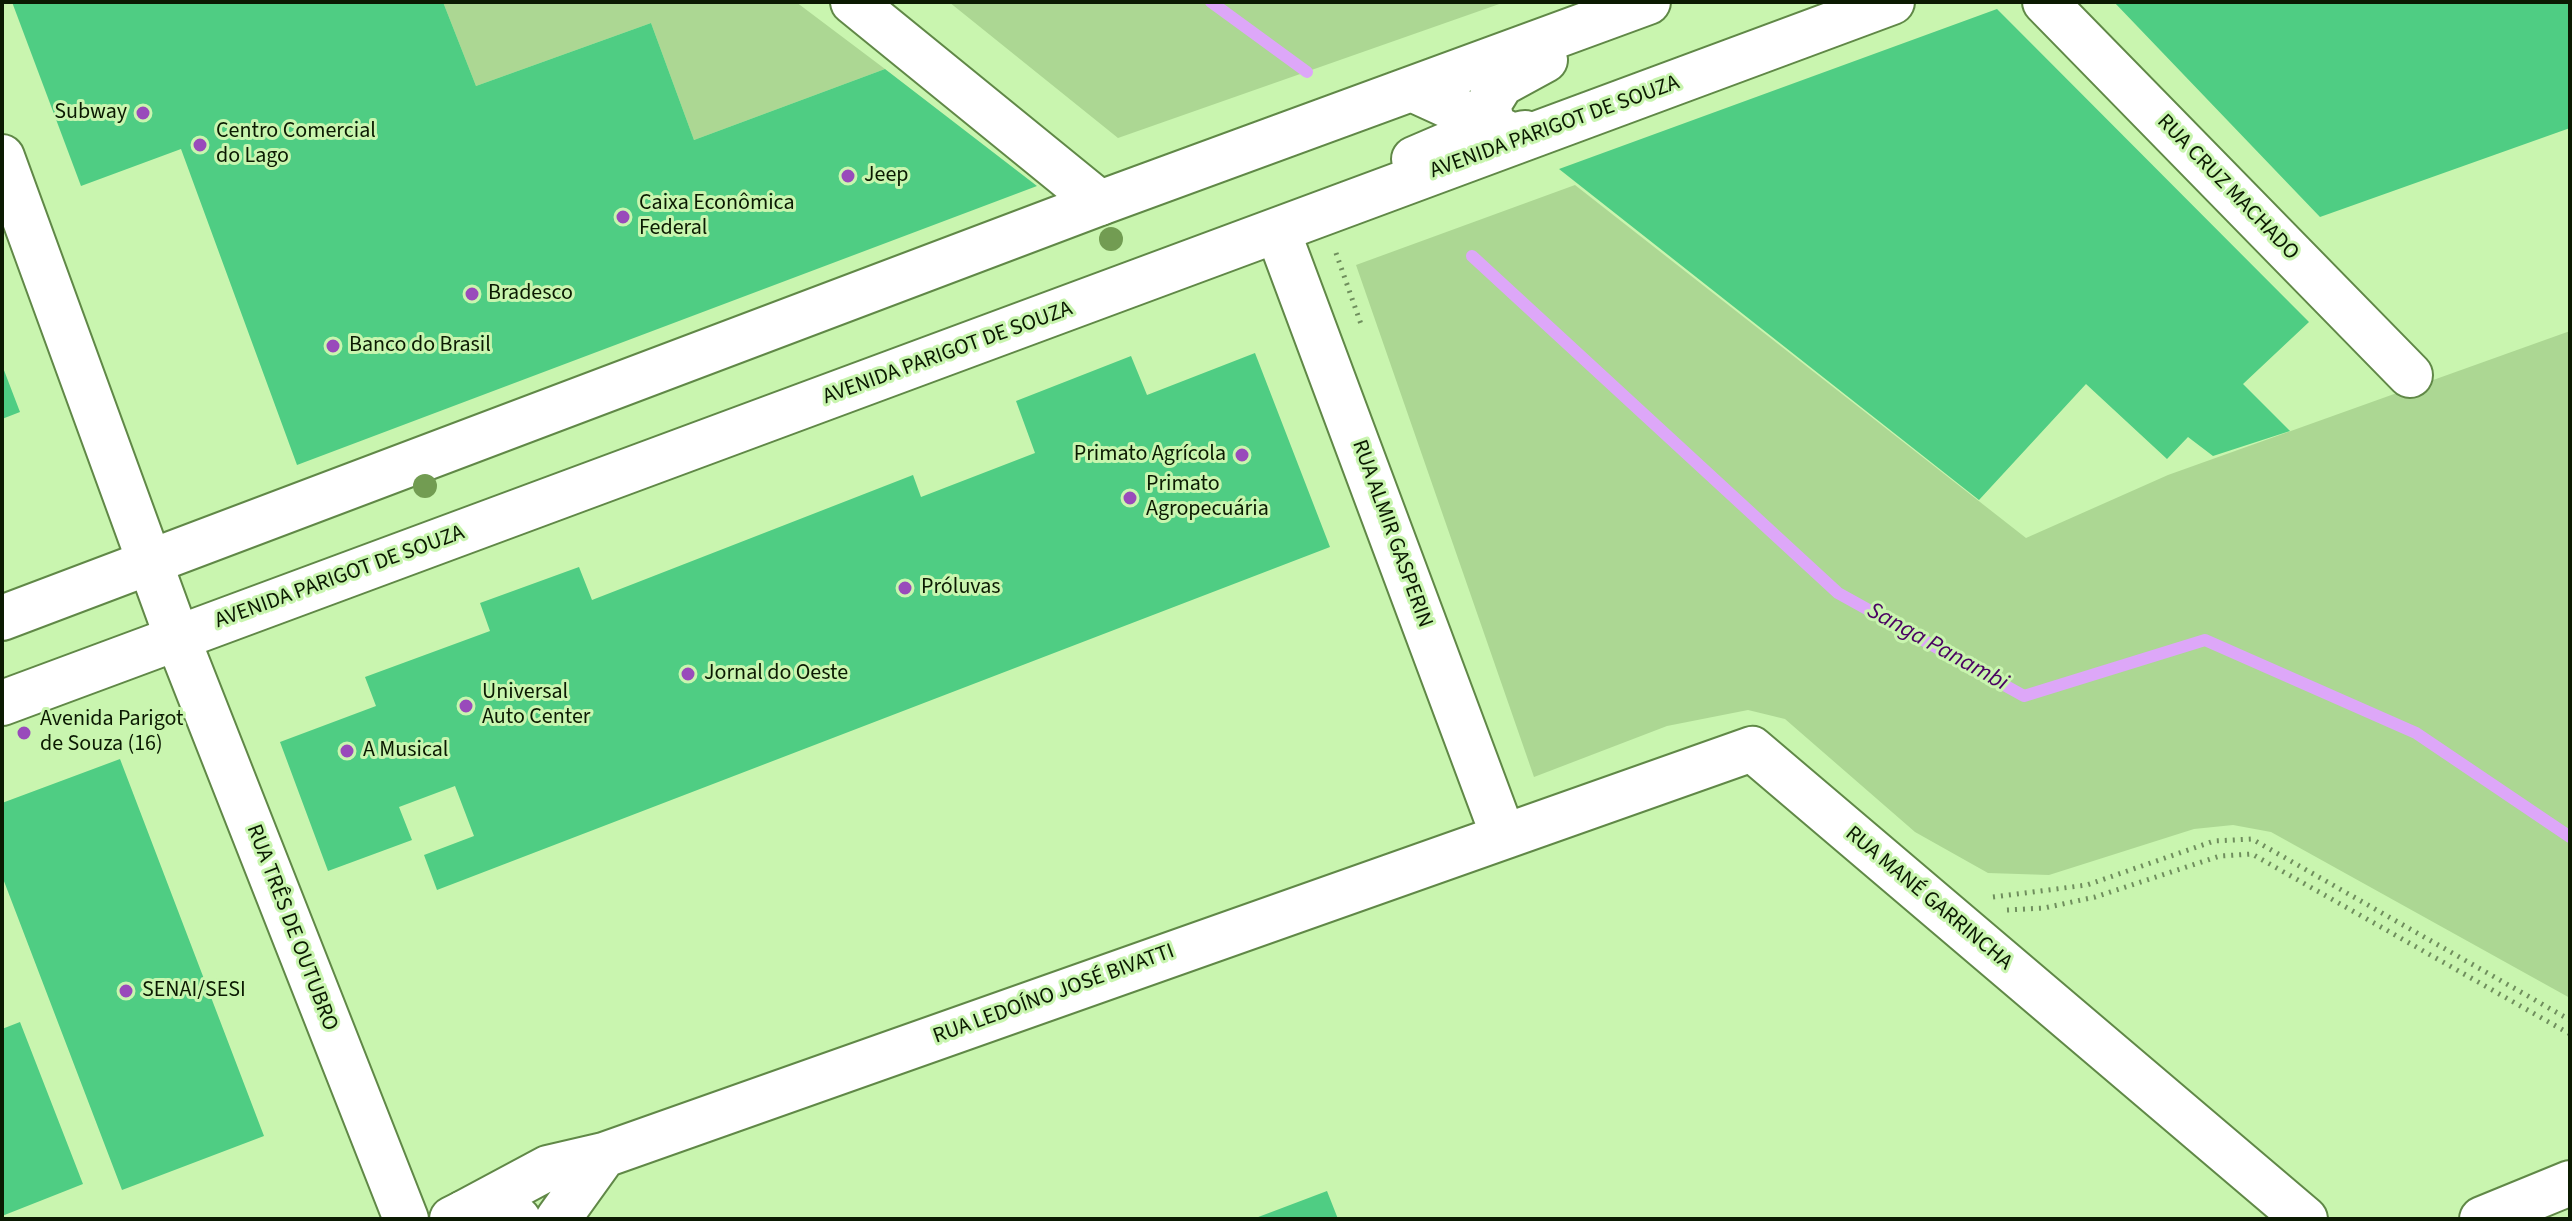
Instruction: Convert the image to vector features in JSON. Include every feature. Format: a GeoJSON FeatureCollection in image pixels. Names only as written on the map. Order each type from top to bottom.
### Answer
{"type":"FeatureCollection","features":[{"type":"Feature","properties":{"kind":"street"},"geometry":{"type":"LineString","coordinates":[[853,2],[1100,203]]}},
{"type":"Feature","properties":{"kind":"street","name":"AVENIDA PARIGOT DE SOUZA"},"geometry":{"type":"LineString","coordinates":[[2,703],[1892,2]]}},
{"type":"Feature","properties":{"kind":"street","name":"RUA CRUZ MACHADO"},"geometry":{"type":"LineString","coordinates":[[2045,2],[2410,375]]}},
{"type":"Feature","properties":{"kind":"street"},"geometry":{"type":"LineString","coordinates":[[1551,130],[1512,136],[1493,126],[1488,116],[1488,105],[1501,84],[1601,29],[1622,6]]}},
{"type":"Feature","properties":{"kind":"street"},"geometry":{"type":"LineString","coordinates":[[2,618],[1100,203],[1414,90],[1622,6]]}},
{"type":"Feature","properties":{"kind":"street"},"geometry":{"type":"LineString","coordinates":[[1278,232],[1359,183],[1449,144],[1463,132],[1465,120],[1460,111],[1414,90]]}},
{"type":"Feature","properties":{"kind":"street"},"geometry":{"type":"LineString","coordinates":[[2,157],[150,564]]}},
{"type":"Feature","properties":{"kind":"street","name":"RUA ALMIR GASPERIN"},"geometry":{"type":"LineString","coordinates":[[1278,232],[1503,835]]}},
{"type":"Feature","properties":{"kind":"street","name":"RUA TRÊS DE OUTUBRO"},"geometry":{"type":"LineString","coordinates":[[150,564],[406,1219]]}},
{"type":"Feature","properties":{"kind":"street","name":"RUA MANÉ GARRINCHA"},"geometry":{"type":"LineString","coordinates":[[1503,835],[1752,749],[2305,1219]]}},
{"type":"Feature","properties":{"kind":"street","name":"RUA LEDOÍNO JOSÉ BIVATTI"},"geometry":{"type":"LineString","coordinates":[[458,1216],[548,1168],[604,1155],[1503,835]]}},
{"type":"Feature","properties":{"kind":"street"},"geometry":{"type":"LineString","coordinates":[[558,1219],[604,1155]]}},
{"type":"Feature","properties":{"kind":"street"},"geometry":{"type":"LineString","coordinates":[[2482,1219],[2570,1183]]}},
{"type":"Feature","properties":{"kind":"street"},"geometry":{"type":"LineString","coordinates":[[458,1216],[488,1210],[518,1219]]}},
{"type":"Feature","properties":{"kind":"path"},"geometry":{"type":"LineString","coordinates":[[1322,215],[1364,334]]}},
{"type":"Feature","properties":{"kind":"path"},"geometry":{"type":"LineString","coordinates":[[1981,892],[1994,898],[2087,885],[2214,841],[2252,839],[2570,1020]]}},
{"type":"Feature","properties":{"kind":"path"},"geometry":{"type":"LineString","coordinates":[[1992,910],[2044,908],[2095,897],[2220,856],[2252,854],[2570,1034]]}},
{"type":"Feature","properties":{"kind":"green space"},"geometry":{"type":"Polygon","coordinates":[[[443,2],[796,2],[885,69],[694,140],[651,23],[476,86],[443,2]]]}},
{"type":"Feature","properties":{"kind":"green space"},"geometry":{"type":"Polygon","coordinates":[[[949,2],[1505,2],[1118,138],[949,2]]]}},
{"type":"Feature","properties":{"kind":"green space"},"geometry":{"type":"Polygon","coordinates":[[[1575,185],[2026,538],[2168,475],[2570,331],[2570,998],[2271,832],[2233,825],[2194,829],[2049,875],[1988,873],[1915,832],[1785,719],[1748,710],[1667,726],[1534,777],[1356,265],[1575,185]]]}},
{"type":"Feature","properties":{"kind":"building"},"geometry":{"type":"Polygon","coordinates":[[[12,2],[443,2],[476,86],[651,23],[694,140],[885,69],[1037,186],[297,465],[181,149],[81,186],[12,2]]]}},
{"type":"Feature","properties":{"kind":"building"},"geometry":{"type":"Polygon","coordinates":[[[2114,2],[2570,2],[2570,128],[2320,217],[2114,2]]]}},
{"type":"Feature","properties":{"kind":"building"},"geometry":{"type":"Polygon","coordinates":[[[1997,9],[2309,322],[2243,384],[2290,431],[2213,456],[2188,437],[2167,459],[2086,384],[1979,500],[1559,169],[1997,9]]]}},
{"type":"Feature","properties":{"kind":"building"},"geometry":{"type":"Polygon","coordinates":[[[1255,353],[1330,547],[437,890],[424,855],[474,836],[455,786],[399,807],[412,840],[328,871],[280,742],[376,706],[365,677],[490,631],[480,603],[579,567],[592,600],[913,475],[921,497],[1035,453],[1016,401],[1131,356],[1147,395],[1255,353]]]}},
{"type":"Feature","properties":{"kind":"building"},"geometry":{"type":"Polygon","coordinates":[[[2,365],[20,412],[2,419],[2,365]]]}},
{"type":"Feature","properties":{"kind":"building"},"geometry":{"type":"Polygon","coordinates":[[[120,759],[264,1136],[122,1190],[2,876],[2,803],[120,759]]]}},
{"type":"Feature","properties":{"kind":"building"},"geometry":{"type":"Polygon","coordinates":[[[20,1022],[83,1184],[2,1216],[2,1029],[20,1022]]]}},
{"type":"Feature","properties":{"kind":"building"},"geometry":{"type":"Polygon","coordinates":[[[1327,1191],[1338,1219],[1253,1219],[1327,1191]]]}},
{"type":"Feature","properties":{"kind":"waterway","name":"Sanga Panambi"},"geometry":{"type":"LineString","coordinates":[[1211,2],[1307,72]]}},
{"type":"Feature","properties":{"kind":"waterway","name":"Sanga Panambi"},"geometry":{"type":"LineString","coordinates":[[1472,256],[1838,593],[2024,696],[2205,640],[2416,733],[2570,837]]}},
{"type":"Feature","properties":{"kind":"place","name":"Subway"},"geometry":{"type":"Point","coordinates":[143,113]}},
{"type":"Feature","properties":{"kind":"place","name":"Centro Comercial do Lago"},"geometry":{"type":"Point","coordinates":[200,145]}},
{"type":"Feature","properties":{"kind":"place","name":"Jeep"},"geometry":{"type":"Point","coordinates":[848,176]}},
{"type":"Feature","properties":{"kind":"place","name":"Caixa Econômica Federal"},"geometry":{"type":"Point","coordinates":[623,217]}},
{"type":"Feature","properties":{"kind":"place","name":"Bradesco"},"geometry":{"type":"Point","coordinates":[472,294]}},
{"type":"Feature","properties":{"kind":"place","name":"Banco do Brasil"},"geometry":{"type":"Point","coordinates":[333,346]}},
{"type":"Feature","properties":{"kind":"place","name":"Primato Agrícola"},"geometry":{"type":"Point","coordinates":[1242,455]}},
{"type":"Feature","properties":{"kind":"place","name":"Primato Agropecuária"},"geometry":{"type":"Point","coordinates":[1130,498]}},
{"type":"Feature","properties":{"kind":"place","name":"Próluvas"},"geometry":{"type":"Point","coordinates":[905,588]}},
{"type":"Feature","properties":{"kind":"place","name":"Jornal do Oeste"},"geometry":{"type":"Point","coordinates":[688,674]}},
{"type":"Feature","properties":{"kind":"place","name":"Universal Auto Center"},"geometry":{"type":"Point","coordinates":[466,706]}},
{"type":"Feature","properties":{"kind":"place","name":"Avenida Parigot de Souza (16)"},"geometry":{"type":"Point","coordinates":[24,733]}},
{"type":"Feature","properties":{"kind":"place","name":"A Musical"},"geometry":{"type":"Point","coordinates":[347,751]}},
{"type":"Feature","properties":{"kind":"place","name":"SENAI/SESI"},"geometry":{"type":"Point","coordinates":[126,991]}}]}
